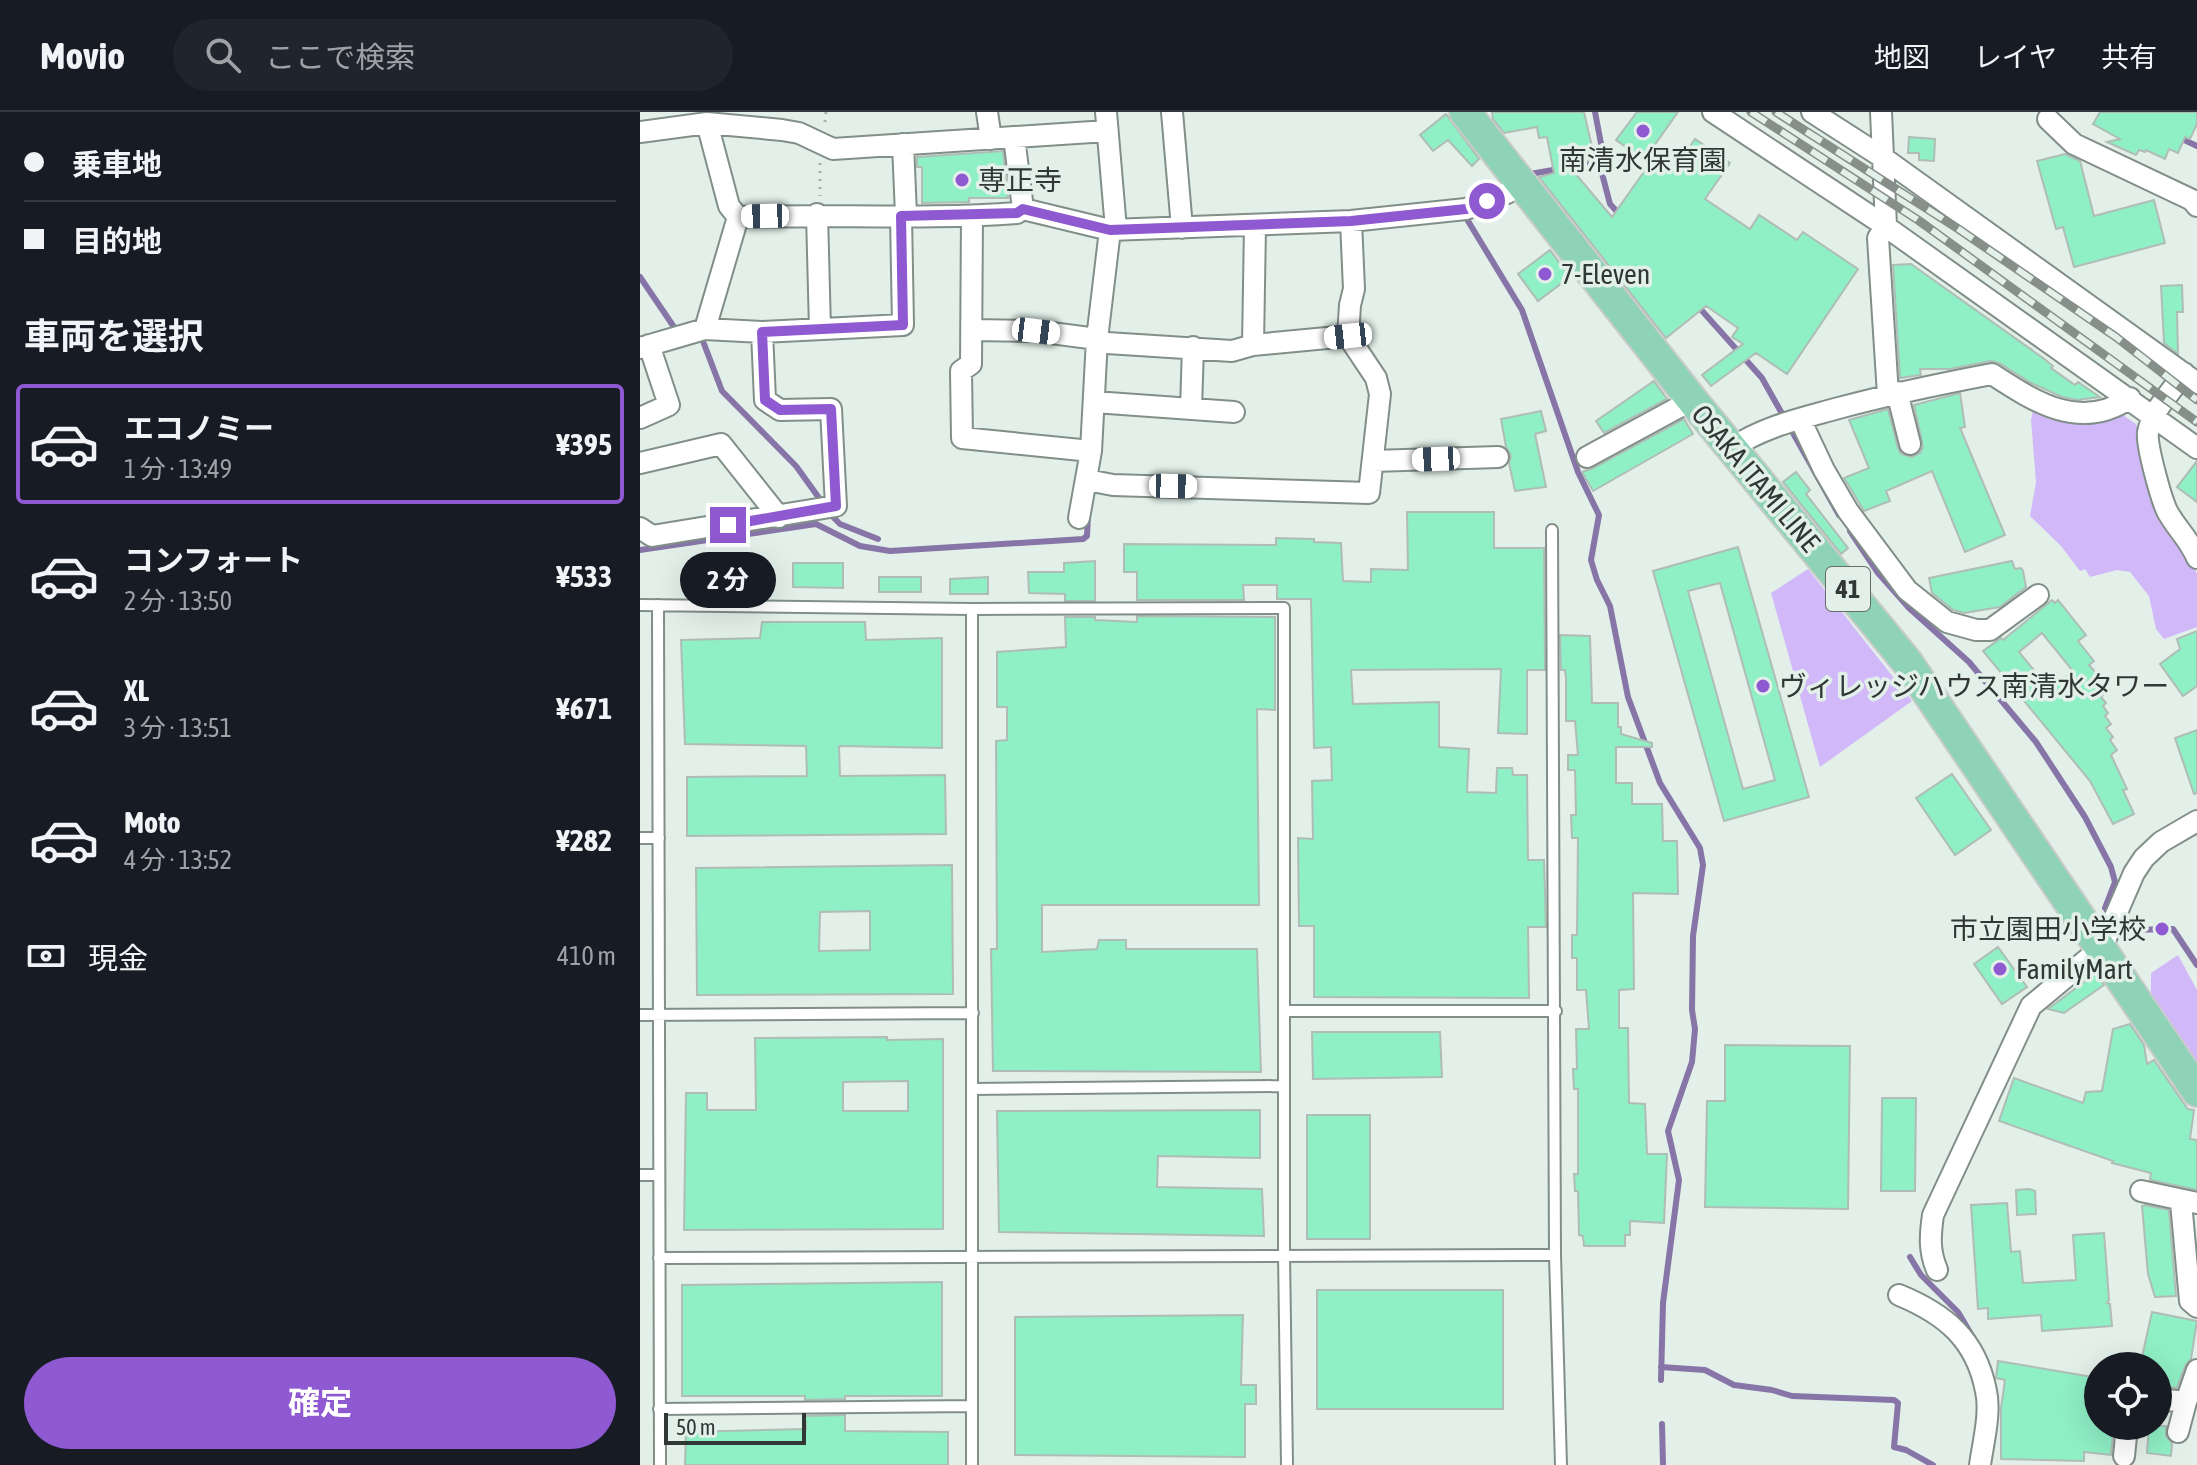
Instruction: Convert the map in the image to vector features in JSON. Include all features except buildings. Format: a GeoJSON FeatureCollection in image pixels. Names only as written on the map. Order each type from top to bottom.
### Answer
{"type":"FeatureCollection","features":[{"type":"Feature","properties":{"kind":"main road","name":"OSAKA ITAMI LINE"},"geometry":{"type":"LineString","coordinates":[[1465,112],[1692,400],[1907,662],[2197,1091]]}},
{"type":"Feature","properties":{"kind":"street"},"geometry":{"type":"LineString","coordinates":[[798,112],[799,133]]}},
{"type":"Feature","properties":{"kind":"street"},"geometry":{"type":"LineString","coordinates":[[987,112],[991,139]]}},
{"type":"Feature","properties":{"kind":"street"},"geometry":{"type":"LineString","coordinates":[[1172,112],[1182,228]]}},
{"type":"Feature","properties":{"kind":"street"},"geometry":{"type":"LineString","coordinates":[[1713,112],[1886,226],[2197,448]]}},
{"type":"Feature","properties":{"kind":"street"},"geometry":{"type":"LineString","coordinates":[[1812,112],[1882,157],[2190,378],[2154,416],[2147,434],[2158,487],[2168,511],[2192,544],[2197,558]]}},
{"type":"Feature","properties":{"kind":"street"},"geometry":{"type":"LineString","coordinates":[[1881,112],[1886,226],[1878,238],[1893,393],[1910,444]]}},
{"type":"Feature","properties":{"kind":"street"},"geometry":{"type":"LineString","coordinates":[[2048,119],[2074,144],[2195,198]]}},
{"type":"Feature","properties":{"kind":"street"},"geometry":{"type":"LineString","coordinates":[[702,120],[729,206],[738,217]]}},
{"type":"Feature","properties":{"kind":"street"},"geometry":{"type":"LineString","coordinates":[[640,132],[702,120],[799,133],[833,149],[991,139],[1104,126],[1109,235],[1099,403],[1091,451],[1092,481],[1079,518]]}},
{"type":"Feature","properties":{"kind":"street"},"geometry":{"type":"LineString","coordinates":[[1014,137],[1023,209]]}},
{"type":"Feature","properties":{"kind":"street"},"geometry":{"type":"LineString","coordinates":[[640,418],[669,405],[644,346],[705,329],[762,332],[903,325],[903,144]]}},
{"type":"Feature","properties":{"kind":"street"},"geometry":{"type":"LineString","coordinates":[[1023,209],[1109,235],[1182,228],[1351,221],[1466,209],[1507,193],[1521,183]]}},
{"type":"Feature","properties":{"kind":"street"},"geometry":{"type":"LineString","coordinates":[[738,217],[819,214],[972,216],[1017,213],[1023,209]]}},
{"type":"Feature","properties":{"kind":"street"},"geometry":{"type":"LineString","coordinates":[[819,214],[820,329]]}},
{"type":"Feature","properties":{"kind":"street"},"geometry":{"type":"LineString","coordinates":[[972,216],[973,330],[971,364],[961,371],[962,438],[1091,451]]}},
{"type":"Feature","properties":{"kind":"street"},"geometry":{"type":"LineString","coordinates":[[705,329],[738,217]]}},
{"type":"Feature","properties":{"kind":"street"},"geometry":{"type":"LineString","coordinates":[[1092,481],[1113,485],[1369,493],[1380,394],[1376,378],[1348,336],[1354,289],[1351,221]]}},
{"type":"Feature","properties":{"kind":"street"},"geometry":{"type":"LineString","coordinates":[[1253,345],[1255,226]]}},
{"type":"Feature","properties":{"kind":"street"},"geometry":{"type":"LineString","coordinates":[[973,330],[1036,331],[1102,341],[1232,351],[1253,345],[1348,336]]}},
{"type":"Feature","properties":{"kind":"street"},"geometry":{"type":"LineString","coordinates":[[640,528],[652,536],[836,506],[831,409],[780,410],[765,400],[762,332]]}},
{"type":"Feature","properties":{"kind":"street"},"geometry":{"type":"LineString","coordinates":[[1191,409],[1193,347]]}},
{"type":"Feature","properties":{"kind":"street"},"geometry":{"type":"LineString","coordinates":[[1732,448],[1752,435],[1800,419],[1893,393],[1992,374],[2040,404],[2061,410],[2097,413],[2113,410],[2130,398]]}},
{"type":"Feature","properties":{"kind":"street"},"geometry":{"type":"LineString","coordinates":[[1587,457],[1692,400]]}},
{"type":"Feature","properties":{"kind":"street"},"geometry":{"type":"LineString","coordinates":[[1099,403],[1234,412]]}},
{"type":"Feature","properties":{"kind":"street"},"geometry":{"type":"LineString","coordinates":[[1800,419],[1848,511],[1907,590],[1947,622],[1976,630],[1990,630],[2038,595]]}},
{"type":"Feature","properties":{"kind":"street"},"geometry":{"type":"LineString","coordinates":[[640,463],[721,444],[779,517]]}},
{"type":"Feature","properties":{"kind":"street"},"geometry":{"type":"LineString","coordinates":[[1373,461],[1498,457]]}},
{"type":"Feature","properties":{"kind":"street"},"geometry":{"type":"LineString","coordinates":[[1937,1270],[1929,1241],[1933,1215],[2025,1016],[2042,995],[2102,947],[2134,873],[2144,858],[2161,842],[2197,821]]}},
{"type":"Feature","properties":{"kind":"street"},"geometry":{"type":"LineString","coordinates":[[2141,1191],[2189,1202],[2190,1301],[2197,1307]]}},
{"type":"Feature","properties":{"kind":"street"},"geometry":{"type":"LineString","coordinates":[[1899,1295],[1930,1308],[1955,1327],[1968,1345],[1987,1392],[1980,1465]]}},
{"type":"Feature","properties":{"kind":"street"},"geometry":{"type":"LineString","coordinates":[[2178,1432],[2197,1370]]}},
{"type":"Feature","properties":{"kind":"street"},"geometry":{"type":"LineString","coordinates":[[2172,1400],[2186,1402]]}},
{"type":"Feature","properties":{"kind":"street"},"geometry":{"type":"LineString","coordinates":[[2124,1456],[2126,1440]]}},
{"type":"Feature","properties":{"kind":"lane"},"geometry":{"type":"LineString","coordinates":[[1552,530],[1555,1255],[1561,1465]]}},
{"type":"Feature","properties":{"kind":"lane"},"geometry":{"type":"LineString","coordinates":[[640,605],[972,609],[1284,608],[1287,1465]]}},
{"type":"Feature","properties":{"kind":"lane"},"geometry":{"type":"LineString","coordinates":[[658,605],[660,1465]]}},
{"type":"Feature","properties":{"kind":"lane"},"geometry":{"type":"LineString","coordinates":[[972,609],[972,1465]]}},
{"type":"Feature","properties":{"kind":"lane"},"geometry":{"type":"LineString","coordinates":[[640,838],[659,838]]}},
{"type":"Feature","properties":{"kind":"lane"},"geometry":{"type":"LineString","coordinates":[[1284,1011],[1556,1011]]}},
{"type":"Feature","properties":{"kind":"lane"},"geometry":{"type":"LineString","coordinates":[[640,1015],[973,1013]]}},
{"type":"Feature","properties":{"kind":"lane"},"geometry":{"type":"LineString","coordinates":[[972,1089],[1284,1086]]}},
{"type":"Feature","properties":{"kind":"lane"},"geometry":{"type":"LineString","coordinates":[[640,1175],[659,1175]]}},
{"type":"Feature","properties":{"kind":"lane"},"geometry":{"type":"LineString","coordinates":[[659,1258],[1555,1255]]}},
{"type":"Feature","properties":{"kind":"lane"},"geometry":{"type":"LineString","coordinates":[[659,1409],[972,1406]]}},
{"type":"Feature","properties":{"kind":"path"},"geometry":{"type":"LineString","coordinates":[[819,144],[819,214]]}},
{"type":"Feature","properties":{"kind":"shaded area"},"geometry":{"type":"Polygon","coordinates":[[[2034,406],[2120,413],[2136,424],[2151,483],[2197,574],[2197,627],[2164,639],[2156,629],[2149,596],[2130,572],[2117,570],[2090,577],[2085,569],[2080,571],[2061,546],[2030,516],[2036,482],[2031,420],[2034,406]]]}},
{"type":"Feature","properties":{"kind":"shaded area"},"geometry":{"type":"Polygon","coordinates":[[[1808,569],[1912,701],[1820,767],[1771,593],[1808,569]]]}},
{"type":"Feature","properties":{"kind":"shaded area"},"geometry":{"type":"Polygon","coordinates":[[[2178,955],[2197,990],[2197,1069],[2151,1003],[2151,973],[2178,955]]]}},
{"type":"Feature","properties":{"kind":"waterway"},"geometry":{"type":"LineString","coordinates":[[1595,112],[1603,154],[1599,162],[1610,204],[1621,216]]}},
{"type":"Feature","properties":{"kind":"waterway"},"geometry":{"type":"LineString","coordinates":[[2178,137],[2197,146]]}},
{"type":"Feature","properties":{"kind":"waterway"},"geometry":{"type":"LineString","coordinates":[[1530,174],[1599,162]]}},
{"type":"Feature","properties":{"kind":"waterway"},"geometry":{"type":"LineString","coordinates":[[1465,216],[1522,310],[1578,472],[1599,515],[1591,560],[1610,606],[1628,697],[1660,783],[1700,848],[1703,865],[1693,936],[1692,1010],[1695,1029],[1692,1062],[1668,1131],[1679,1180],[1663,1303],[1661,1380]]}},
{"type":"Feature","properties":{"kind":"waterway"},"geometry":{"type":"LineString","coordinates":[[640,277],[676,330],[680,329]]}},
{"type":"Feature","properties":{"kind":"waterway"},"geometry":{"type":"LineString","coordinates":[[1696,304],[1762,378],[1839,515]]}},
{"type":"Feature","properties":{"kind":"waterway"},"geometry":{"type":"LineString","coordinates":[[701,336],[722,391],[796,466],[840,524],[878,539]]}},
{"type":"Feature","properties":{"kind":"waterway"},"geometry":{"type":"LineString","coordinates":[[640,550],[816,524],[860,546],[890,551],[1083,539],[1087,536],[1088,514]]}},
{"type":"Feature","properties":{"kind":"waterway"},"geometry":{"type":"LineString","coordinates":[[1850,531],[1878,573],[1909,608],[1969,662],[2036,742],[2085,817],[2111,867],[2115,882],[2105,908],[2111,914]]}},
{"type":"Feature","properties":{"kind":"waterway"},"geometry":{"type":"LineString","coordinates":[[2119,921],[2130,930],[2173,929],[2197,965]]}},
{"type":"Feature","properties":{"kind":"waterway"},"geometry":{"type":"LineString","coordinates":[[1910,1257],[1921,1275],[1958,1312],[1974,1339]]}},
{"type":"Feature","properties":{"kind":"waterway"},"geometry":{"type":"LineString","coordinates":[[1661,1367],[1705,1370],[1734,1385],[1792,1396],[1894,1400],[1898,1403],[1894,1447],[1933,1465]]}},
{"type":"Feature","properties":{"kind":"waterway"},"geometry":{"type":"LineString","coordinates":[[1662,1424],[1663,1465]]}},
{"type":"Feature","properties":{"kind":"railway"},"geometry":{"type":"LineString","coordinates":[[1751,112],[1918,220],[2197,422]]}},
{"type":"Feature","properties":{"kind":"railway"},"geometry":{"type":"LineString","coordinates":[[1776,112],[1957,228],[2116,337],[2197,400]]}},
{"type":"Feature","properties":{"kind":"place","name":"南清水保育園"},"geometry":{"type":"Point","coordinates":[1643,131]}},
{"type":"Feature","properties":{"kind":"place","name":"専正寺"},"geometry":{"type":"Point","coordinates":[962,180]}},
{"type":"Feature","properties":{"kind":"place","name":"7-Eleven"},"geometry":{"type":"Point","coordinates":[1545,274]}},
{"type":"Feature","properties":{"kind":"place","name":"ヴィレッジハウス南清水タワー"},"geometry":{"type":"Point","coordinates":[1763,686]}},
{"type":"Feature","properties":{"kind":"place","name":"市立園田小学校"},"geometry":{"type":"Point","coordinates":[2162,929]}},
{"type":"Feature","properties":{"kind":"place","name":"FamilyMart"},"geometry":{"type":"Point","coordinates":[2000,969]}},
{"type":"Feature","properties":{"kind":"route"},"geometry":{"type":"LineString","coordinates":[[728,525],[836,506],[831,409],[780,410],[765,400],[762,332],[903,325],[901,216],[972,216],[1017,213],[1023,209],[1110,230],[1351,221],[1466,209],[1487,201]]}}]}
